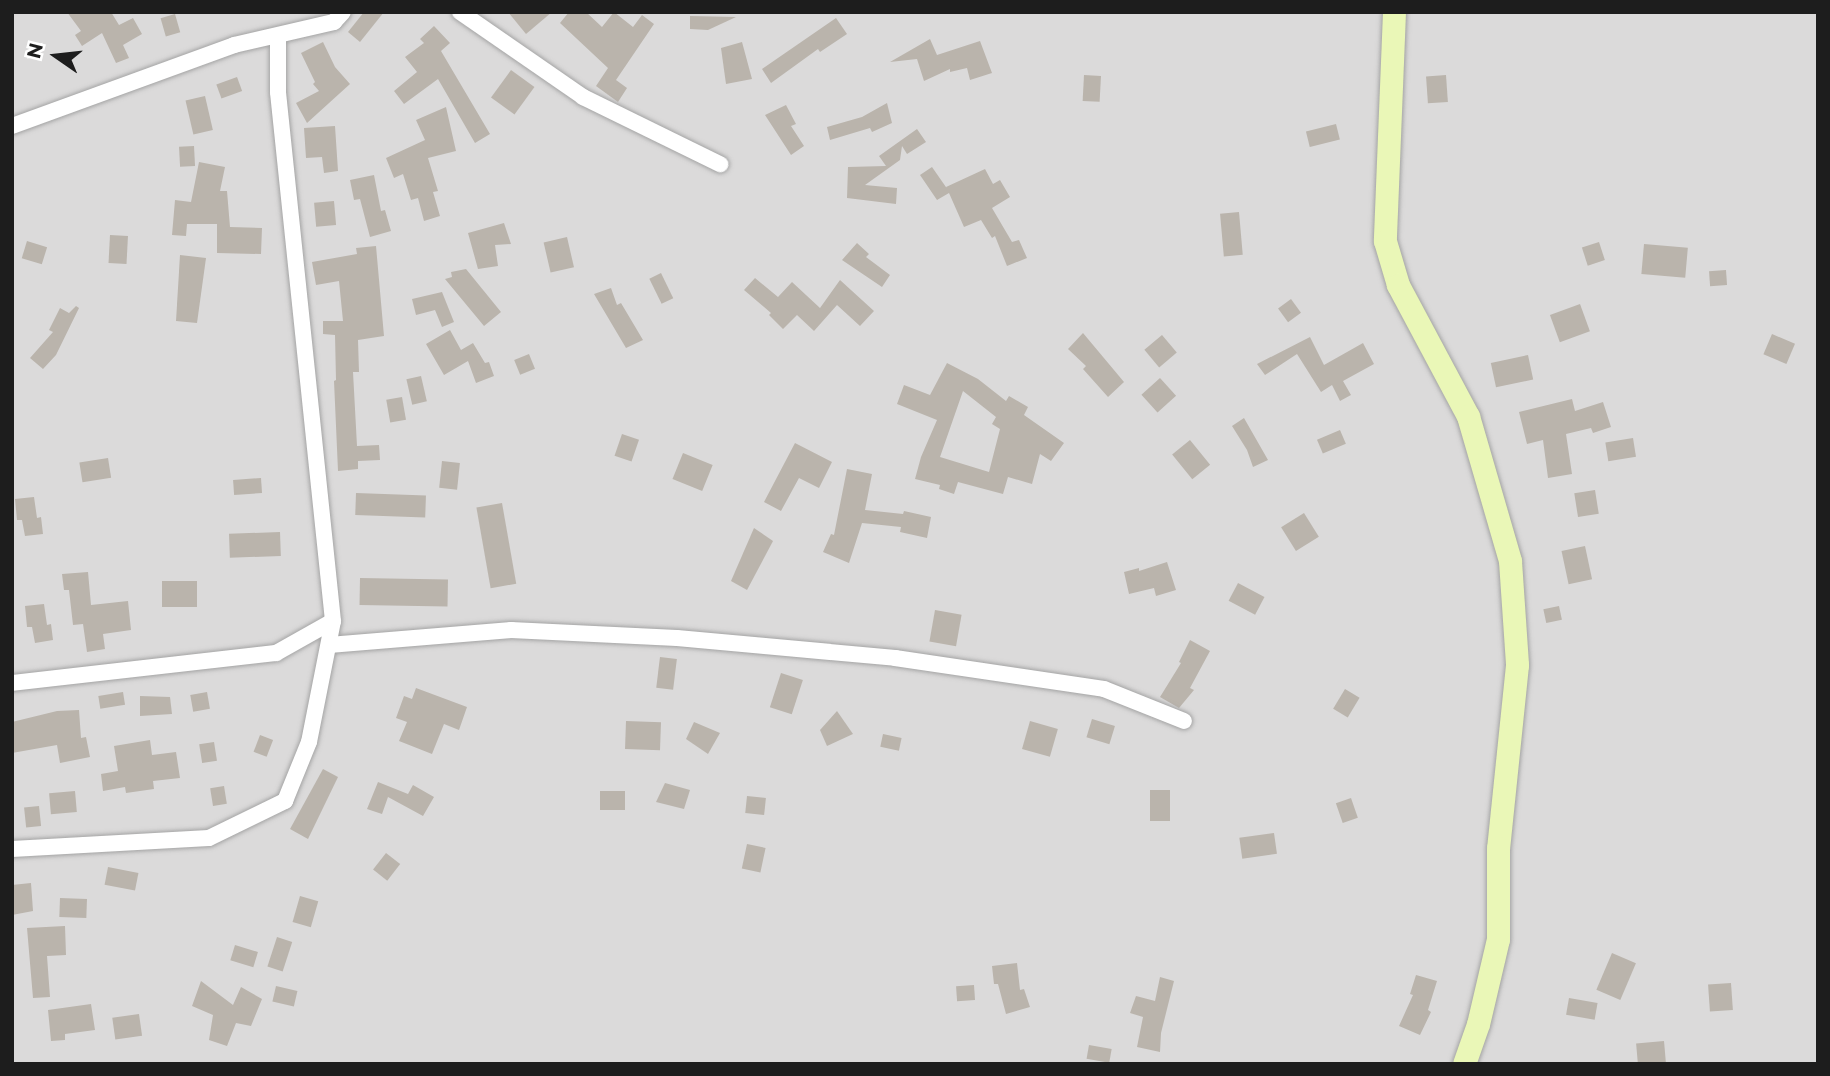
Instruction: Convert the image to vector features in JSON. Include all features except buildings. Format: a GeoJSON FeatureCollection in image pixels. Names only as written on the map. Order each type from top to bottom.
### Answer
{"type":"FeatureCollection","features":[{"type":"Feature","properties":{"kind":"street"},"geometry":{"type":"LineString","coordinates":[[12,126],[234,45],[334,22],[343,12]]}},
{"type":"Feature","properties":{"kind":"street"},"geometry":{"type":"LineString","coordinates":[[460,12],[583,97],[720,164]]}},
{"type":"Feature","properties":{"kind":"street"},"geometry":{"type":"LineString","coordinates":[[1394,12],[1385,241],[1398,285],[1468,416],[1510,561],[1513,600],[1517,665],[1498,848],[1498,939],[1478,1024],[1464,1064]]}},
{"type":"Feature","properties":{"kind":"street"},"geometry":{"type":"LineString","coordinates":[[12,849],[209,838],[285,801],[309,743],[333,621],[278,92],[278,36]]}},
{"type":"Feature","properties":{"kind":"street"},"geometry":{"type":"LineString","coordinates":[[12,683],[276,653],[333,621]]}},
{"type":"Feature","properties":{"kind":"street"},"geometry":{"type":"LineString","coordinates":[[329,645],[511,630],[677,638],[895,658],[1104,689],[1184,721]]}},
{"type":"Feature","properties":{"kind":"shaded area"},"geometry":{"type":"Polygon","coordinates":[[[12,12],[1818,12],[1818,1064],[12,1064],[12,12]]]}}]}
